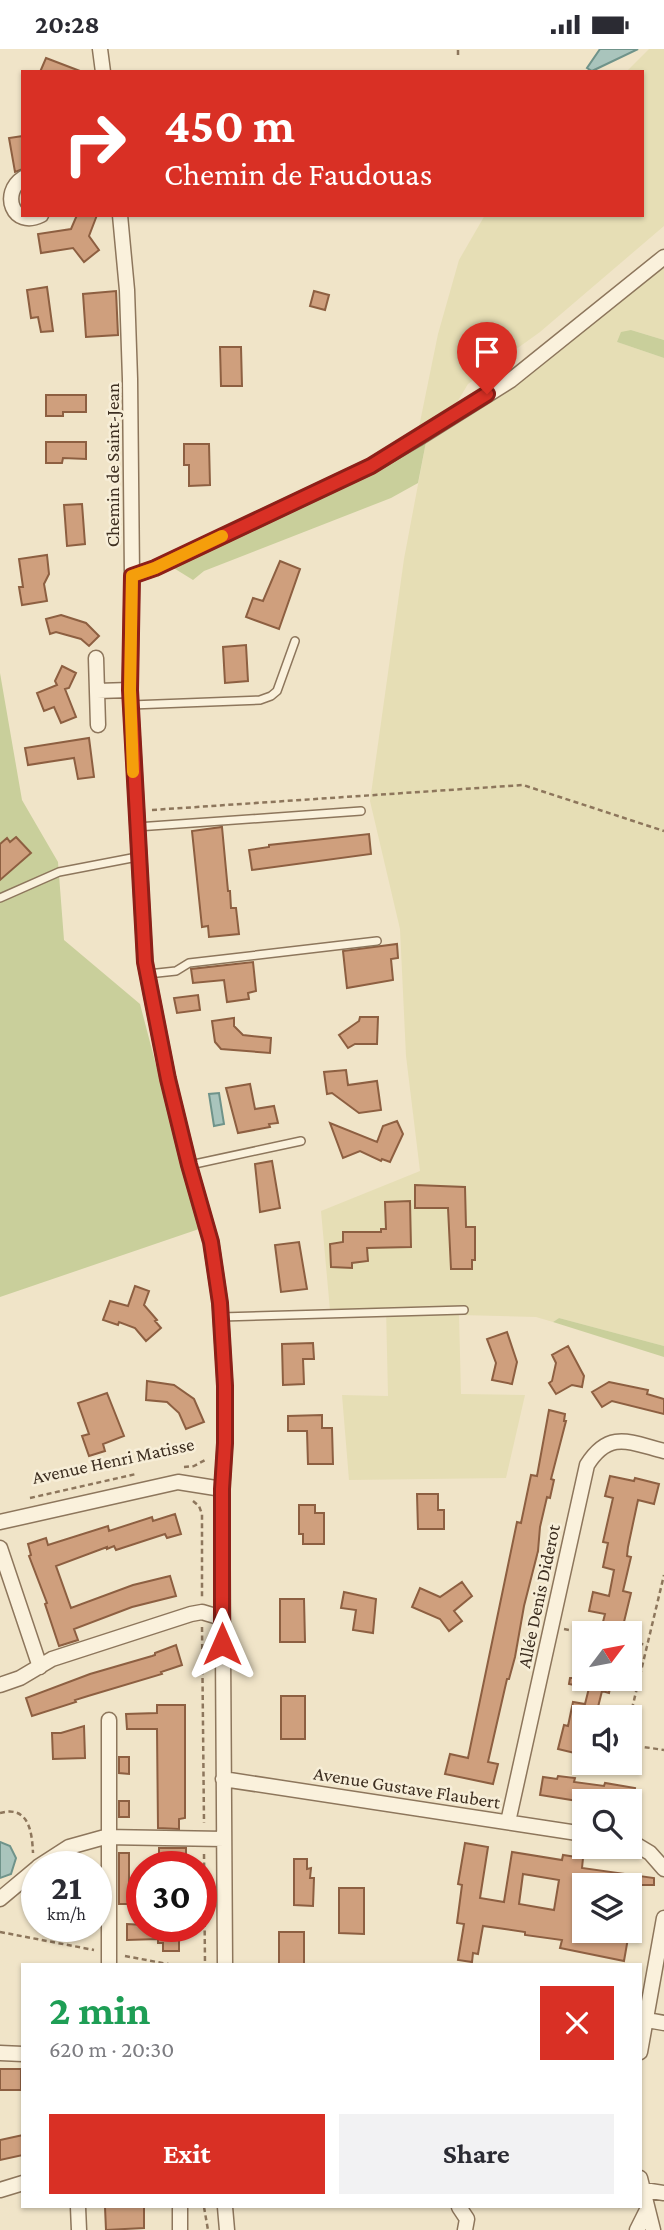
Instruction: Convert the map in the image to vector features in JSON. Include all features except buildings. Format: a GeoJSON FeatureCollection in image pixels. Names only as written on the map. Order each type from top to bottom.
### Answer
{"type":"FeatureCollection","features":[{"type":"Feature","properties":{"kind":"street"},"geometry":{"type":"LineString","coordinates":[[100,49],[103,70]]}},
{"type":"Feature","properties":{"kind":"street"},"geometry":{"type":"LineString","coordinates":[[21,180],[10,190],[9,196],[11,208],[21,216]]}},
{"type":"Feature","properties":{"kind":"street","name":"Chemin de Saint-Jean"},"geometry":{"type":"LineString","coordinates":[[120,217],[127,290],[130,379],[130,705],[147,974],[168,1079],[211,1242],[221,1317],[225,1386],[222,1489],[225,1963]]}},
{"type":"Feature","properties":{"kind":"street"},"geometry":{"type":"LineString","coordinates":[[132,576],[155,568],[371,466],[417,439],[511,380],[664,257]]}},
{"type":"Feature","properties":{"kind":"street"},"geometry":{"type":"LineString","coordinates":[[96,657],[98,725]]}},
{"type":"Feature","properties":{"kind":"street"},"geometry":{"type":"LineString","coordinates":[[97,691],[130,690]]}},
{"type":"Feature","properties":{"kind":"street","name":"Allée Denis Diderot"},"geometry":{"type":"LineString","coordinates":[[508,1822],[587,1465],[596,1451],[610,1442],[628,1442],[664,1451]]}},
{"type":"Feature","properties":{"kind":"street","name":"Avenue Henri Matisse"},"geometry":{"type":"LineString","coordinates":[[0,1522],[177,1475],[222,1489]]}},
{"type":"Feature","properties":{"kind":"street"},"geometry":{"type":"LineString","coordinates":[[0,1548],[40,1667]]}},
{"type":"Feature","properties":{"kind":"street"},"geometry":{"type":"LineString","coordinates":[[0,1685],[20,1678],[51,1660],[202,1612],[222,1618]]}},
{"type":"Feature","properties":{"kind":"street"},"geometry":{"type":"LineString","coordinates":[[109,1720],[109,1959]]}},
{"type":"Feature","properties":{"kind":"street","name":"Avenue Gustave Flaubert"},"geometry":{"type":"LineString","coordinates":[[223,1779],[572,1832]]}},
{"type":"Feature","properties":{"kind":"street"},"geometry":{"type":"LineString","coordinates":[[63,1851],[109,1837],[224,1839]]}},
{"type":"Feature","properties":{"kind":"street"},"geometry":{"type":"LineString","coordinates":[[642,1849],[650,1853],[664,1869]]}},
{"type":"Feature","properties":{"kind":"street"},"geometry":{"type":"LineString","coordinates":[[0,1899],[21,1882]]}},
{"type":"Feature","properties":{"kind":"street"},"geometry":{"type":"LineString","coordinates":[[642,2043],[647,2020],[646,1992],[664,1918]]}},
{"type":"Feature","properties":{"kind":"street"},"geometry":{"type":"LineString","coordinates":[[647,2020],[664,2023]]}},
{"type":"Feature","properties":{"kind":"street"},"geometry":{"type":"LineString","coordinates":[[0,2053],[21,2054]]}},
{"type":"Feature","properties":{"kind":"street"},"geometry":{"type":"LineString","coordinates":[[0,2190],[21,2184]]}},
{"type":"Feature","properties":{"kind":"street"},"geometry":{"type":"LineString","coordinates":[[642,2184],[664,2193]]}},
{"type":"Feature","properties":{"kind":"street"},"geometry":{"type":"LineString","coordinates":[[642,2184],[653,2230]]}},
{"type":"Feature","properties":{"kind":"street"},"geometry":{"type":"LineString","coordinates":[[78,2208],[79,2230]]}},
{"type":"Feature","properties":{"kind":"street"},"geometry":{"type":"LineString","coordinates":[[180,2208],[180,2230]]}},
{"type":"Feature","properties":{"kind":"street"},"geometry":{"type":"LineString","coordinates":[[225,2208],[227,2230]]}},
{"type":"Feature","properties":{"kind":"street"},"geometry":{"type":"LineString","coordinates":[[461,2208],[467,2219],[465,2230]]}},
{"type":"Feature","properties":{"kind":"street"},"geometry":{"type":"LineString","coordinates":[[637,2230],[647,2210]]}},
{"type":"Feature","properties":{"kind":"lane"},"geometry":{"type":"LineString","coordinates":[[130,705],[260,700],[271,697],[277,691],[295,641]]}},
{"type":"Feature","properties":{"kind":"lane"},"geometry":{"type":"LineString","coordinates":[[136,827],[360,811]]}},
{"type":"Feature","properties":{"kind":"lane"},"geometry":{"type":"LineString","coordinates":[[0,898],[59,872],[138,857]]}},
{"type":"Feature","properties":{"kind":"lane"},"geometry":{"type":"LineString","coordinates":[[147,974],[176,971],[189,963],[377,941]]}},
{"type":"Feature","properties":{"kind":"lane"},"geometry":{"type":"LineString","coordinates":[[189,1165],[301,1141]]}},
{"type":"Feature","properties":{"kind":"lane"},"geometry":{"type":"LineString","coordinates":[[221,1317],[464,1310]]}},
{"type":"Feature","properties":{"kind":"path"},"geometry":{"type":"LineString","coordinates":[[458,49],[458,55]]}},
{"type":"Feature","properties":{"kind":"path"},"geometry":{"type":"LineString","coordinates":[[135,811],[523,785],[664,831]]}},
{"type":"Feature","properties":{"kind":"path","name":"Avenue Henri Matisse"},"geometry":{"type":"LineString","coordinates":[[177,1475],[207,1459]]}},
{"type":"Feature","properties":{"kind":"path","name":"Avenue Henri Matisse"},"geometry":{"type":"LineString","coordinates":[[23,1500],[71,1487],[139,1474]]}},
{"type":"Feature","properties":{"kind":"path"},"geometry":{"type":"LineString","coordinates":[[177,1475],[179,1492],[199,1506],[202,1514],[205,1963]]}},
{"type":"Feature","properties":{"kind":"path"},"geometry":{"type":"LineString","coordinates":[[633,1705],[664,1575]]}},
{"type":"Feature","properties":{"kind":"path"},"geometry":{"type":"LineString","coordinates":[[551,1626],[572,1630]]}},
{"type":"Feature","properties":{"kind":"path"},"geometry":{"type":"LineString","coordinates":[[642,1644],[647,1645]]}},
{"type":"Feature","properties":{"kind":"path"},"geometry":{"type":"LineString","coordinates":[[642,1747],[664,1750]]}},
{"type":"Feature","properties":{"kind":"path"},"geometry":{"type":"LineString","coordinates":[[0,1813],[8,1811],[25,1818],[32,1828],[34,1851]]}},
{"type":"Feature","properties":{"kind":"path"},"geometry":{"type":"LineString","coordinates":[[0,1932],[109,1959],[152,1963]]}},
{"type":"Feature","properties":{"kind":"path"},"geometry":{"type":"LineString","coordinates":[[204,2208],[208,2230]]}},
{"type":"Feature","properties":{"kind":"shaded area"},"geometry":{"type":"Polygon","coordinates":[[[649,49],[664,49],[664,226],[540,332],[468,384],[456,404],[419,427],[438,334],[459,260],[484,217],[644,217],[644,70],[628,70],[649,49]]]}},
{"type":"Feature","properties":{"kind":"shaded area"},"geometry":{"type":"Polygon","coordinates":[[[664,266],[664,340],[631,330],[617,342],[664,358],[664,1346],[559,1318],[553,1322],[536,1317],[459,1315],[461,1394],[525,1395],[506,1478],[349,1480],[342,1395],[388,1396],[386,1308],[330,1310],[321,1211],[420,1171],[406,1056],[400,929],[370,801],[404,559],[426,442],[534,372],[664,266]]]}},
{"type":"Feature","properties":{"kind":"green space"},"geometry":{"type":"Polygon","coordinates":[[[631,330],[664,340],[664,358],[617,342],[621,332],[631,330]]]}},
{"type":"Feature","properties":{"kind":"green space"},"geometry":{"type":"Polygon","coordinates":[[[426,442],[418,483],[391,498],[204,571],[193,580],[172,567],[319,499],[426,442]]]}},
{"type":"Feature","properties":{"kind":"green space"},"geometry":{"type":"Polygon","coordinates":[[[0,673],[22,800],[58,862],[64,940],[140,1004],[199,1229],[0,1297],[0,673]]]}},
{"type":"Feature","properties":{"kind":"green space"},"geometry":{"type":"Polygon","coordinates":[[[559,1318],[664,1346],[664,1357],[553,1322],[559,1318]]]}},
{"type":"Feature","properties":{"kind":"water"},"geometry":{"type":"Polygon","coordinates":[[[600,49],[638,49],[594,70],[587,68],[600,49]]]}},
{"type":"Feature","properties":{"kind":"water"},"geometry":{"type":"Polygon","coordinates":[[[219,1093],[224,1124],[214,1126],[209,1094],[219,1093]]]}},
{"type":"Feature","properties":{"kind":"water"},"geometry":{"type":"Polygon","coordinates":[[[0,1842],[10,1846],[16,1858],[11,1874],[0,1878],[0,1842]]]}},
{"type":"Feature","properties":{"kind":"slow traffic"},"geometry":{"type":"LineString","coordinates":[[133,772],[130,690],[132,576],[222,536]]}},
{"type":"Feature","properties":{"kind":"route"},"geometry":{"type":"LineString","coordinates":[[222,1644],[225,1386],[220,1303],[211,1242],[168,1079],[145,962],[132,762],[132,576],[155,568],[371,466],[487,394]]}}]}
